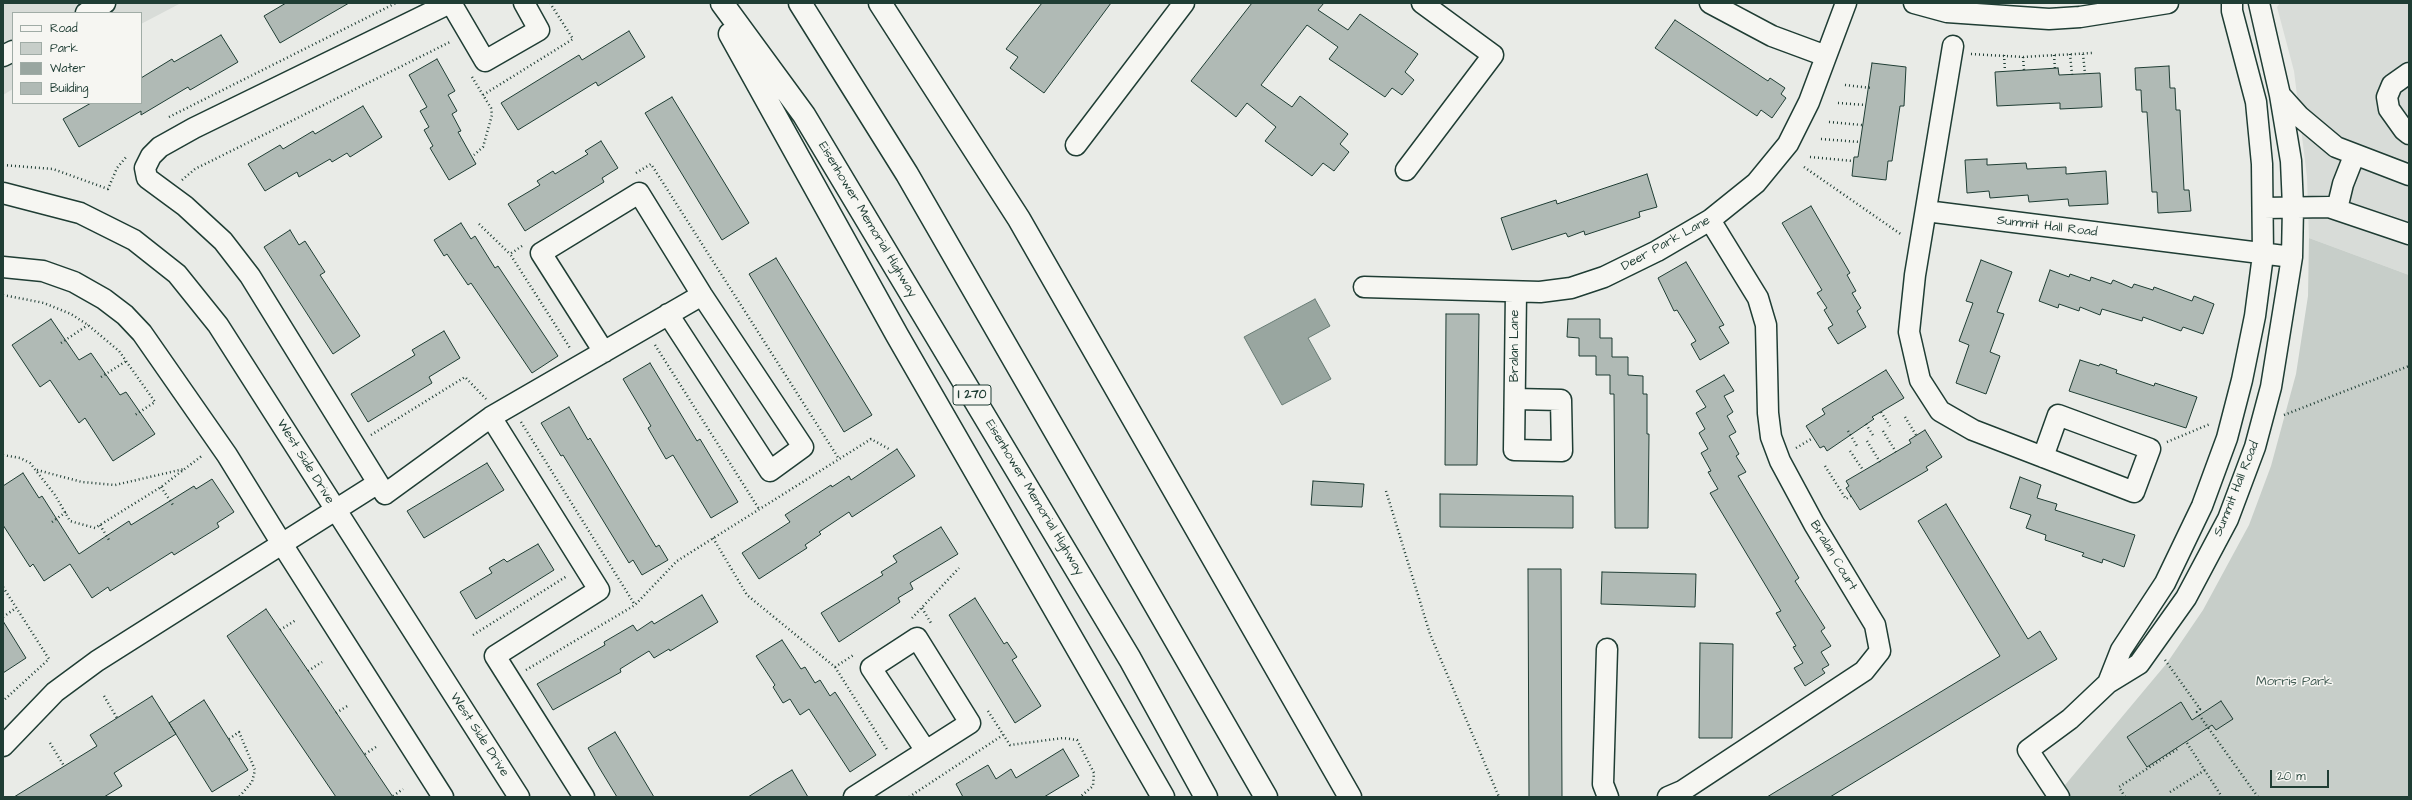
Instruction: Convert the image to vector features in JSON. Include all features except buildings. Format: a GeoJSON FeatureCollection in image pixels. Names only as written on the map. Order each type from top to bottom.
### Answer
{"type":"FeatureCollection","features":[{"type":"Feature","properties":{"kind":"highway"},"geometry":{"type":"LineString","coordinates":[[713,3],[901,342],[1163,797]]}},
{"type":"Feature","properties":{"kind":"highway","name":"Eisenhower Memorial Highway"},"geometry":{"type":"LineString","coordinates":[[722,3],[804,115],[1130,659],[1206,797]]}},
{"type":"Feature","properties":{"kind":"highway"},"geometry":{"type":"LineString","coordinates":[[800,3],[907,174],[1266,797]]}},
{"type":"Feature","properties":{"kind":"highway"},"geometry":{"type":"LineString","coordinates":[[880,3],[1019,219],[1350,797]]}},
{"type":"Feature","properties":{"kind":"street"},"geometry":{"type":"LineString","coordinates":[[88,12],[105,3]]}},
{"type":"Feature","properties":{"kind":"street"},"geometry":{"type":"LineString","coordinates":[[524,3],[539,30],[485,61],[450,3],[194,128],[160,147],[151,156],[144,168],[147,178],[184,206],[223,241],[250,276],[385,494],[490,410],[604,352],[702,295]]}},
{"type":"Feature","properties":{"kind":"street"},"geometry":{"type":"LineString","coordinates":[[1076,145],[1184,3]]}},
{"type":"Feature","properties":{"kind":"street"},"geometry":{"type":"LineString","coordinates":[[1406,170],[1492,55],[1422,3]]}},
{"type":"Feature","properties":{"kind":"street"},"geometry":{"type":"LineString","coordinates":[[1710,3],[1772,36],[1826,56]]}},
{"type":"Feature","properties":{"kind":"street","name":"Deer Park Lane"},"geometry":{"type":"LineString","coordinates":[[1364,287],[1516,292],[1571,288],[1604,277],[1657,252],[1710,220],[1756,183],[1788,144],[1809,102],[1846,3]]}},
{"type":"Feature","properties":{"kind":"street"},"geometry":{"type":"LineString","coordinates":[[1914,3],[1947,12],[2049,19],[2080,17],[2168,3]]}},
{"type":"Feature","properties":{"kind":"street","name":"Summit Hall Road"},"geometry":{"type":"LineString","coordinates":[[2108,683],[2121,650],[2165,582],[2202,506],[2233,414],[2255,316],[2263,255],[2264,208],[2256,102],[2232,11],[2232,3]]}},
{"type":"Feature","properties":{"kind":"street","name":"Summit Hall Road"},"geometry":{"type":"LineString","coordinates":[[2059,797],[2028,750],[2070,719],[2108,683],[2139,664],[2186,598],[2228,519],[2255,448],[2272,387],[2292,257],[2293,207],[2291,161],[2280,95],[2259,3]]}},
{"type":"Feature","properties":{"kind":"street"},"geometry":{"type":"LineString","coordinates":[[1953,49],[1920,247],[1910,332],[1920,380],[1940,411],[1973,430],[2043,457],[2134,492],[2150,449],[2058,415],[2043,457]]}},
{"type":"Feature","properties":{"kind":"street"},"geometry":{"type":"LineString","coordinates":[[3,56],[12,52]]}},
{"type":"Feature","properties":{"kind":"street"},"geometry":{"type":"LineString","coordinates":[[2409,74],[2392,86],[2387,97],[2389,109],[2404,130],[2409,134]]}},
{"type":"Feature","properties":{"kind":"street"},"geometry":{"type":"LineString","coordinates":[[2280,95],[2296,113],[2323,138],[2354,156],[2409,175]]}},
{"type":"Feature","properties":{"kind":"street"},"geometry":{"type":"LineString","coordinates":[[2337,209],[2343,184],[2354,156]]}},
{"type":"Feature","properties":{"kind":"street"},"geometry":{"type":"LineString","coordinates":[[604,352],[541,253],[639,192],[702,295],[803,448],[770,471],[668,314]]}},
{"type":"Feature","properties":{"kind":"street","name":"West Side Drive"},"geometry":{"type":"LineString","coordinates":[[3,193],[80,213],[134,240],[177,274],[218,325],[519,797]]}},
{"type":"Feature","properties":{"kind":"street","name":"West Side Drive"},"geometry":{"type":"LineString","coordinates":[[3,202],[27,199]]}},
{"type":"Feature","properties":{"kind":"street"},"geometry":{"type":"LineString","coordinates":[[2264,208],[2322,206],[2337,209],[2409,234]]}},
{"type":"Feature","properties":{"kind":"street","name":"Summit Hall Road"},"geometry":{"type":"LineString","coordinates":[[1926,211],[2263,255],[2292,257]]}},
{"type":"Feature","properties":{"kind":"street","name":"Bralan Court"},"geometry":{"type":"LineString","coordinates":[[1668,797],[1682,791],[1864,671],[1880,651],[1875,625],[1814,524],[1780,461],[1771,437],[1768,413],[1766,325],[1758,298],[1710,220]]}},
{"type":"Feature","properties":{"kind":"street"},"geometry":{"type":"LineString","coordinates":[[3,267],[43,271],[74,282],[104,299],[125,315],[158,352],[227,455],[443,797]]}},
{"type":"Feature","properties":{"kind":"street","name":"Bralan Lane"},"geometry":{"type":"LineString","coordinates":[[1515,399],[1516,292]]}},
{"type":"Feature","properties":{"kind":"street"},"geometry":{"type":"LineString","coordinates":[[490,410],[599,590],[496,656],[584,797]]}},
{"type":"Feature","properties":{"kind":"street"},"geometry":{"type":"LineString","coordinates":[[3,746],[56,692],[96,661],[378,483]]}},
{"type":"Feature","properties":{"kind":"street"},"geometry":{"type":"LineString","coordinates":[[864,794],[926,750],[970,723],[917,638],[871,668],[926,750]]}},
{"type":"Feature","properties":{"kind":"street"},"geometry":{"type":"LineString","coordinates":[[1607,649],[1603,784],[1608,797]]}},
{"type":"Feature","properties":{"kind":"path"},"geometry":{"type":"LineString","coordinates":[[432,12],[454,49]]}},
{"type":"Feature","properties":{"kind":"path"},"geometry":{"type":"LineString","coordinates":[[176,185],[195,169],[450,42]]}},
{"type":"Feature","properties":{"kind":"path"},"geometry":{"type":"LineString","coordinates":[[1953,49],[2023,57],[2092,54]]}},
{"type":"Feature","properties":{"kind":"path"},"geometry":{"type":"LineString","coordinates":[[2070,54],[2072,75]]}},
{"type":"Feature","properties":{"kind":"path"},"geometry":{"type":"LineString","coordinates":[[2083,54],[2085,74]]}},
{"type":"Feature","properties":{"kind":"path"},"geometry":{"type":"LineString","coordinates":[[2054,55],[2055,69]]}},
{"type":"Feature","properties":{"kind":"path"},"geometry":{"type":"LineString","coordinates":[[2004,56],[2005,71]]}},
{"type":"Feature","properties":{"kind":"path"},"geometry":{"type":"LineString","coordinates":[[2023,57],[2024,70]]}},
{"type":"Feature","properties":{"kind":"path"},"geometry":{"type":"LineString","coordinates":[[471,75],[491,108],[492,115],[483,147],[474,155]]}},
{"type":"Feature","properties":{"kind":"path"},"geometry":{"type":"LineString","coordinates":[[1845,85],[1872,88]]}},
{"type":"Feature","properties":{"kind":"path"},"geometry":{"type":"LineString","coordinates":[[1838,103],[1866,105]]}},
{"type":"Feature","properties":{"kind":"path"},"geometry":{"type":"LineString","coordinates":[[1829,122],[1862,125]]}},
{"type":"Feature","properties":{"kind":"path"},"geometry":{"type":"LineString","coordinates":[[1821,139],[1860,142]]}},
{"type":"Feature","properties":{"kind":"path"},"geometry":{"type":"LineString","coordinates":[[1810,157],[1853,161]]}},
{"type":"Feature","properties":{"kind":"path"},"geometry":{"type":"LineString","coordinates":[[631,177],[651,164],[839,459]]}},
{"type":"Feature","properties":{"kind":"path"},"geometry":{"type":"LineString","coordinates":[[1804,167],[1920,247]]}},
{"type":"Feature","properties":{"kind":"path"},"geometry":{"type":"LineString","coordinates":[[479,224],[510,254],[575,355]]}},
{"type":"Feature","properties":{"kind":"path"},"geometry":{"type":"LineString","coordinates":[[510,254],[523,245]]}},
{"type":"Feature","properties":{"kind":"path"},"geometry":{"type":"LineString","coordinates":[[3,295],[44,303],[71,314],[88,325],[128,360],[155,402],[135,414]]}},
{"type":"Feature","properties":{"kind":"path"},"geometry":{"type":"LineString","coordinates":[[61,343],[88,325]]}},
{"type":"Feature","properties":{"kind":"path"},"geometry":{"type":"LineString","coordinates":[[651,339],[759,509]]}},
{"type":"Feature","properties":{"kind":"path"},"geometry":{"type":"LineString","coordinates":[[101,377],[128,360]]}},
{"type":"Feature","properties":{"kind":"path"},"geometry":{"type":"LineString","coordinates":[[2279,417],[2409,366]]}},
{"type":"Feature","properties":{"kind":"path"},"geometry":{"type":"LineString","coordinates":[[370,436],[466,377],[490,410]]}},
{"type":"Feature","properties":{"kind":"path"},"geometry":{"type":"LineString","coordinates":[[1881,412],[1890,426]]}},
{"type":"Feature","properties":{"kind":"path"},"geometry":{"type":"LineString","coordinates":[[2150,449],[2233,414]]}},
{"type":"Feature","properties":{"kind":"path"},"geometry":{"type":"LineString","coordinates":[[518,418],[635,605]]}},
{"type":"Feature","properties":{"kind":"path"},"geometry":{"type":"LineString","coordinates":[[1905,418],[1916,435]]}},
{"type":"Feature","properties":{"kind":"path"},"geometry":{"type":"LineString","coordinates":[[1866,424],[1874,437]]}},
{"type":"Feature","properties":{"kind":"path"},"geometry":{"type":"LineString","coordinates":[[1848,431],[1857,446]]}},
{"type":"Feature","properties":{"kind":"path"},"geometry":{"type":"LineString","coordinates":[[1883,431],[1896,452]]}},
{"type":"Feature","properties":{"kind":"path"},"geometry":{"type":"LineString","coordinates":[[1792,450],[1814,438]]}},
{"type":"Feature","properties":{"kind":"path"},"geometry":{"type":"LineString","coordinates":[[519,675],[635,605],[677,561],[871,439],[889,449]]}},
{"type":"Feature","properties":{"kind":"path"},"geometry":{"type":"LineString","coordinates":[[1867,440],[1880,462]]}},
{"type":"Feature","properties":{"kind":"path"},"geometry":{"type":"LineString","coordinates":[[3,455],[20,458],[36,470],[66,512],[70,521],[95,528],[161,487],[209,451]]}},
{"type":"Feature","properties":{"kind":"path"},"geometry":{"type":"LineString","coordinates":[[1850,451],[1863,470]]}},
{"type":"Feature","properties":{"kind":"path"},"geometry":{"type":"LineString","coordinates":[[1825,466],[1846,499],[1851,496]]}},
{"type":"Feature","properties":{"kind":"path"},"geometry":{"type":"LineString","coordinates":[[36,470],[82,482],[115,485],[185,469]]}},
{"type":"Feature","properties":{"kind":"path"},"geometry":{"type":"LineString","coordinates":[[161,487],[174,505]]}},
{"type":"Feature","properties":{"kind":"path"},"geometry":{"type":"LineString","coordinates":[[1386,491],[1430,634],[1499,797]]}},
{"type":"Feature","properties":{"kind":"path"},"geometry":{"type":"LineString","coordinates":[[52,522],[66,512]]}},
{"type":"Feature","properties":{"kind":"path"},"geometry":{"type":"LineString","coordinates":[[100,524],[109,540]]}},
{"type":"Feature","properties":{"kind":"path"},"geometry":{"type":"LineString","coordinates":[[713,538],[747,595],[835,667],[889,752]]}},
{"type":"Feature","properties":{"kind":"path"},"geometry":{"type":"LineString","coordinates":[[907,621],[914,617],[959,568]]}},
{"type":"Feature","properties":{"kind":"path"},"geometry":{"type":"LineString","coordinates":[[473,635],[568,575],[564,569]]}},
{"type":"Feature","properties":{"kind":"path"},"geometry":{"type":"LineString","coordinates":[[3,587],[49,659],[3,700]]}},
{"type":"Feature","properties":{"kind":"path"},"geometry":{"type":"LineString","coordinates":[[3,617],[16,608]]}},
{"type":"Feature","properties":{"kind":"path"},"geometry":{"type":"LineString","coordinates":[[280,630],[296,620]]}},
{"type":"Feature","properties":{"kind":"path"},"geometry":{"type":"LineString","coordinates":[[835,667],[861,650]]}},
{"type":"Feature","properties":{"kind":"path"},"geometry":{"type":"LineString","coordinates":[[2164,657],[2200,709],[2197,712],[2258,797]]}},
{"type":"Feature","properties":{"kind":"path"},"geometry":{"type":"LineString","coordinates":[[308,671],[322,662]]}},
{"type":"Feature","properties":{"kind":"path"},"geometry":{"type":"LineString","coordinates":[[104,696],[117,718]]}},
{"type":"Feature","properties":{"kind":"path"},"geometry":{"type":"LineString","coordinates":[[336,713],[349,705]]}},
{"type":"Feature","properties":{"kind":"path"},"geometry":{"type":"LineString","coordinates":[[229,739],[239,732],[255,770],[252,782],[239,797]]}},
{"type":"Feature","properties":{"kind":"path"},"geometry":{"type":"LineString","coordinates":[[909,797],[1003,735],[1010,745],[1063,738],[1077,740],[1094,773],[1093,786],[1080,797]]}},
{"type":"Feature","properties":{"kind":"path"},"geometry":{"type":"LineString","coordinates":[[50,743],[64,766]]}},
{"type":"Feature","properties":{"kind":"path"},"geometry":{"type":"LineString","coordinates":[[2187,743],[2222,797]]}},
{"type":"Feature","properties":{"kind":"path"},"geometry":{"type":"LineString","coordinates":[[365,754],[376,747]]}},
{"type":"Feature","properties":{"kind":"path"},"geometry":{"type":"LineString","coordinates":[[2125,797],[2119,787],[2179,748]]}},
{"type":"Feature","properties":{"kind":"path"},"geometry":{"type":"LineString","coordinates":[[2170,792],[2204,770]]}},
{"type":"Feature","properties":{"kind":"path"},"geometry":{"type":"LineString","coordinates":[[393,796],[403,789]]}},
{"type":"Feature","properties":{"kind":"shaded area"},"geometry":{"type":"Polygon","coordinates":[[[3,3],[181,3],[142,23],[142,12],[12,12],[12,90],[3,95],[3,3]]]}},
{"type":"Feature","properties":{"kind":"shaded area"},"geometry":{"type":"Polygon","coordinates":[[[2280,3],[2409,3],[2409,275],[2309,238],[2307,177],[2294,71],[2277,7],[2280,3]]]}},
{"type":"Feature","properties":{"kind":"green space","name":"Morris Park"},"geometry":{"type":"Polygon","coordinates":[[[2309,238],[2409,275],[2409,797],[2055,797],[2167,663],[2203,610],[2249,525],[2271,466],[2296,374],[2308,296],[2309,238]]]}},
{"type":"Feature","properties":{"kind":"water"},"geometry":{"type":"Polygon","coordinates":[[[1315,299],[1330,326],[1308,338],[1331,379],[1282,405],[1244,337],[1315,299]]]}}]}
